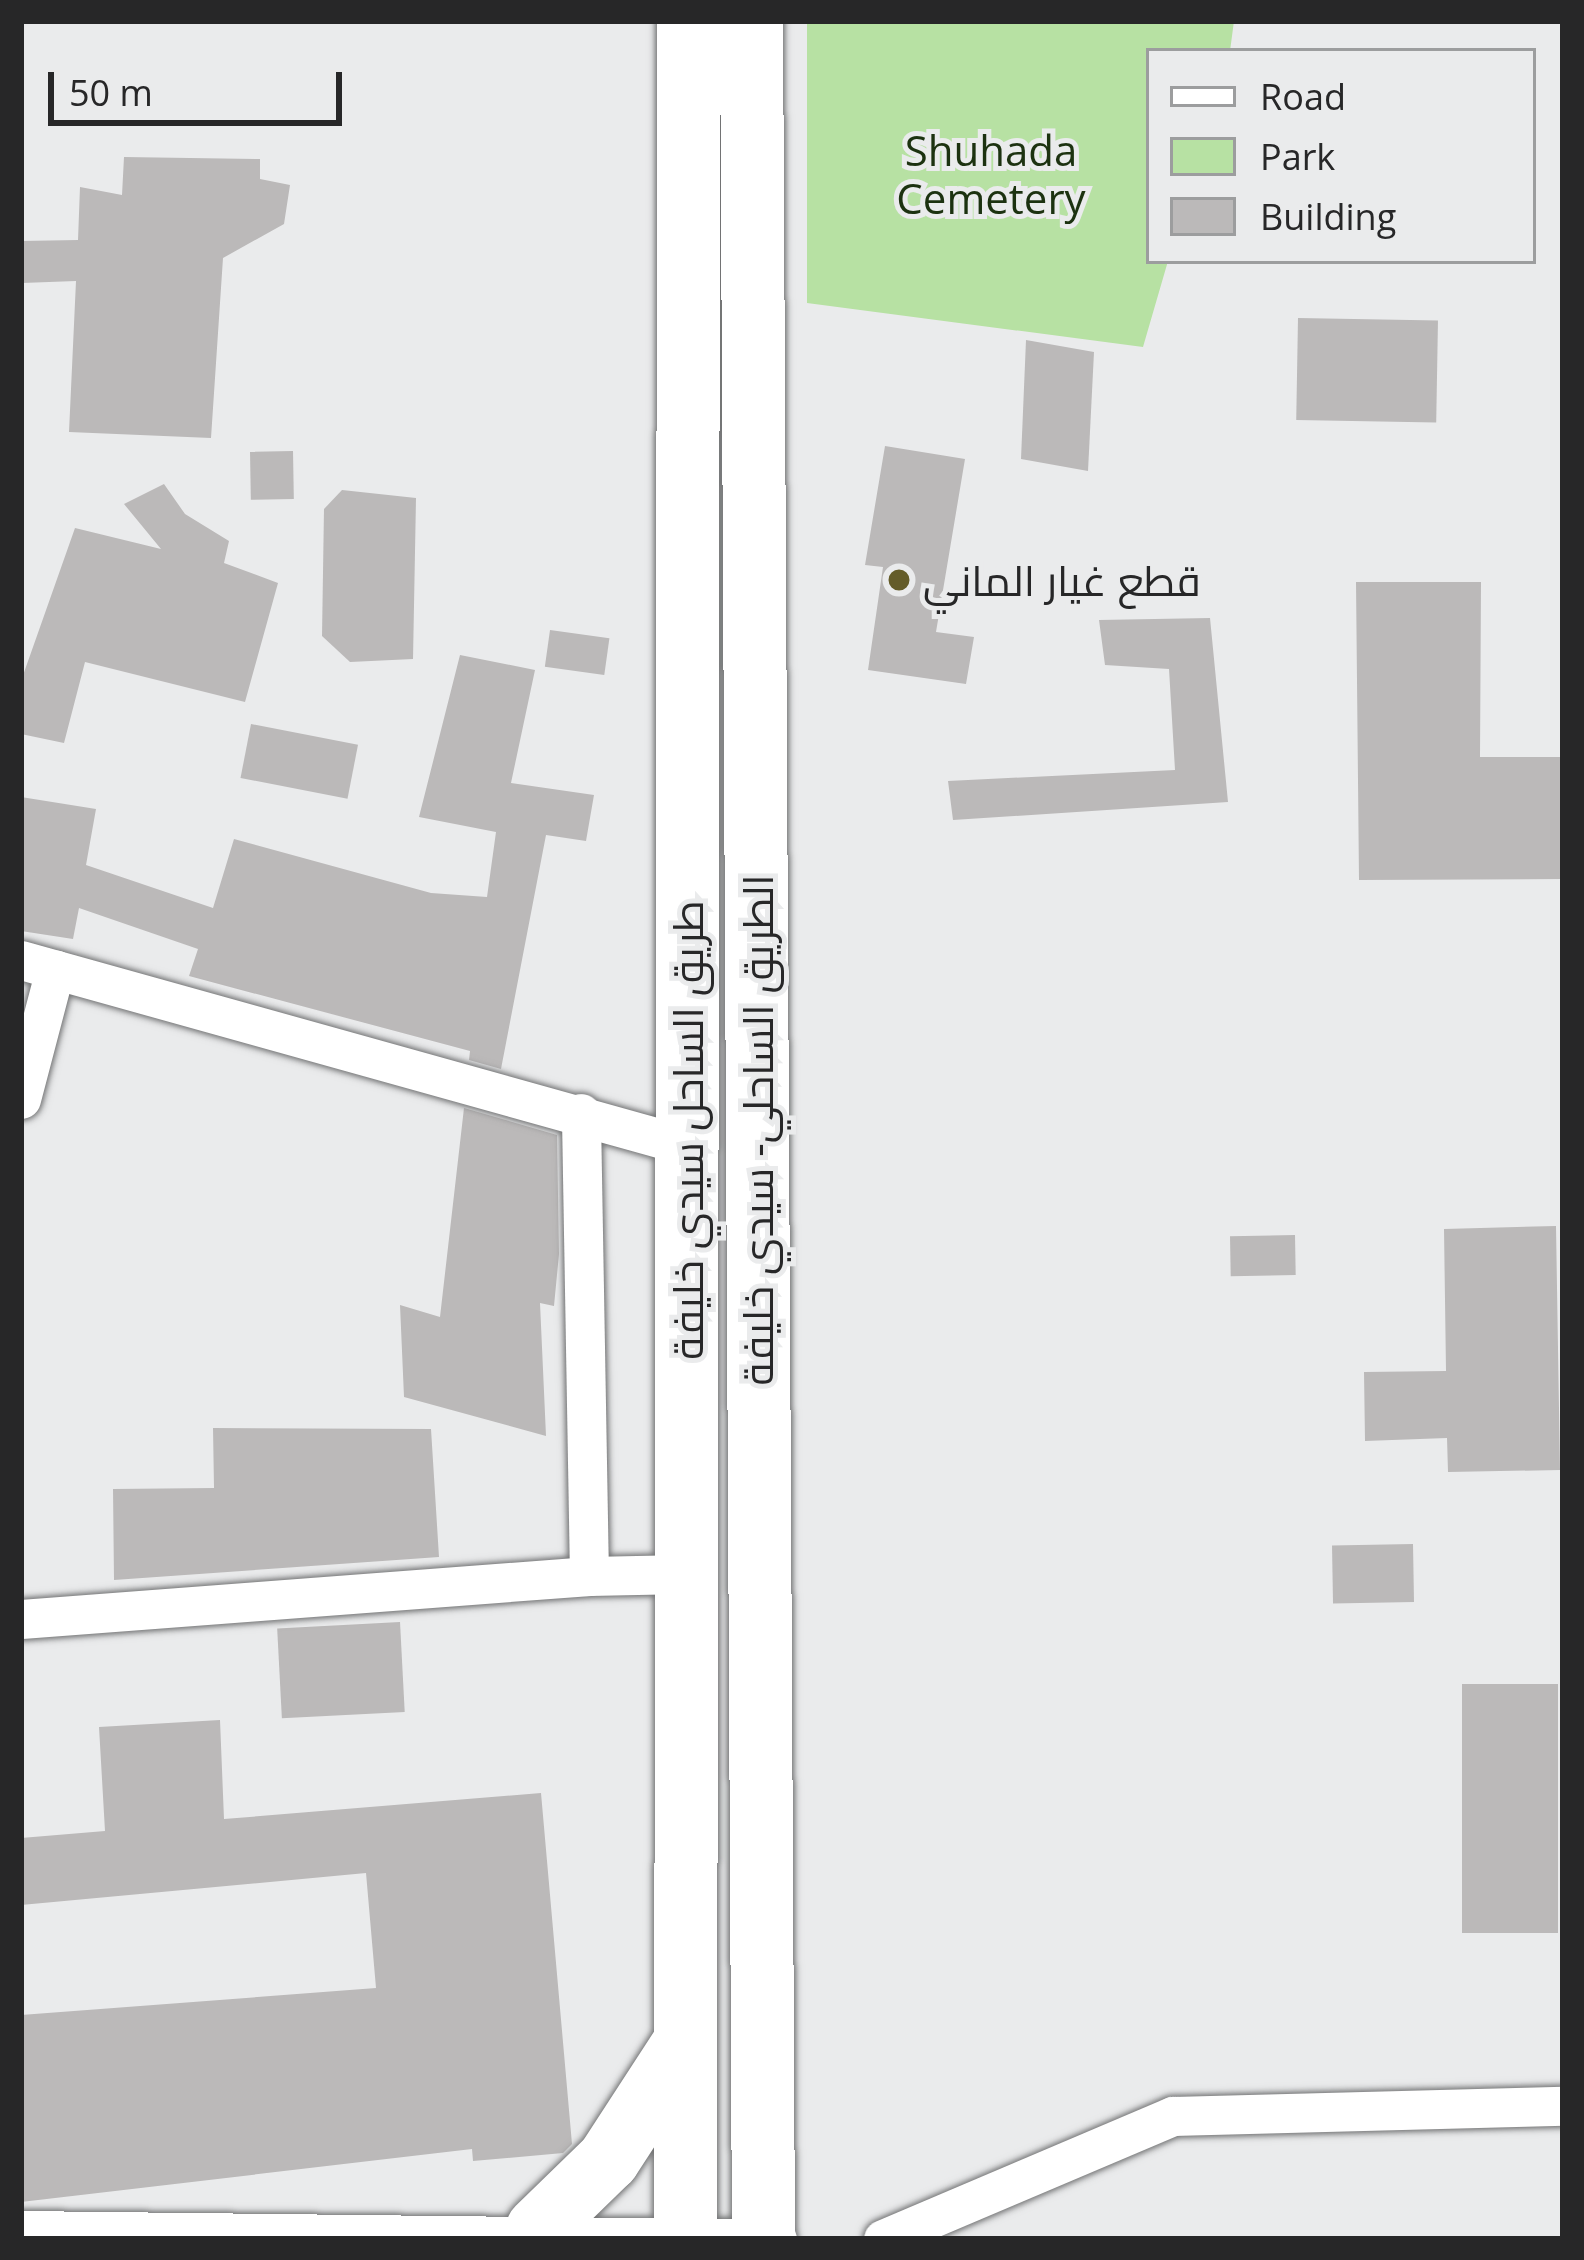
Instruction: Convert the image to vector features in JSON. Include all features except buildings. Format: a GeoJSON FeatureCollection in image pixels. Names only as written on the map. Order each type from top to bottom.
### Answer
{"type":"FeatureCollection","features":[{"type":"Feature","properties":{"kind":"highway","name":"طريق الساحل سيدي خليفة"},"geometry":{"type":"LineString","coordinates":[[685,2235],[688,21]]}},
{"type":"Feature","properties":{"kind":"highway","name":"الطريق الساحلي- سيدي خليفة"},"geometry":{"type":"LineString","coordinates":[[751,21],[768,2237]]}},
{"type":"Feature","properties":{"kind":"highway"},"geometry":{"type":"LineString","coordinates":[[537,2228],[608,2159],[687,2035]]}},
{"type":"Feature","properties":{"kind":"street"},"geometry":{"type":"LineString","coordinates":[[21,1099],[38,964],[687,1146]]}},
{"type":"Feature","properties":{"kind":"street"},"geometry":{"type":"LineString","coordinates":[[581,1113],[589,1576]]}},
{"type":"Feature","properties":{"kind":"street"},"geometry":{"type":"LineString","coordinates":[[21,1619],[589,1576],[685,1574]]}},
{"type":"Feature","properties":{"kind":"street"},"geometry":{"type":"LineString","coordinates":[[883,2239],[1173,2116],[1563,2107]]}},
{"type":"Feature","properties":{"kind":"street"},"geometry":{"type":"LineString","coordinates":[[21,2230],[537,2228],[768,2237]]}},
{"type":"Feature","properties":{"kind":"green space","name":"Shuhada Cemetery"},"geometry":{"type":"Polygon","coordinates":[[[807,21],[1234,21],[1230,48],[1146,48],[1146,264],[1167,264],[1143,347],[807,303],[807,21]]]}},
{"type":"Feature","properties":{"kind":"place","name":"قطع غيار الماني"},"geometry":{"type":"Point","coordinates":[899,580]}}]}
